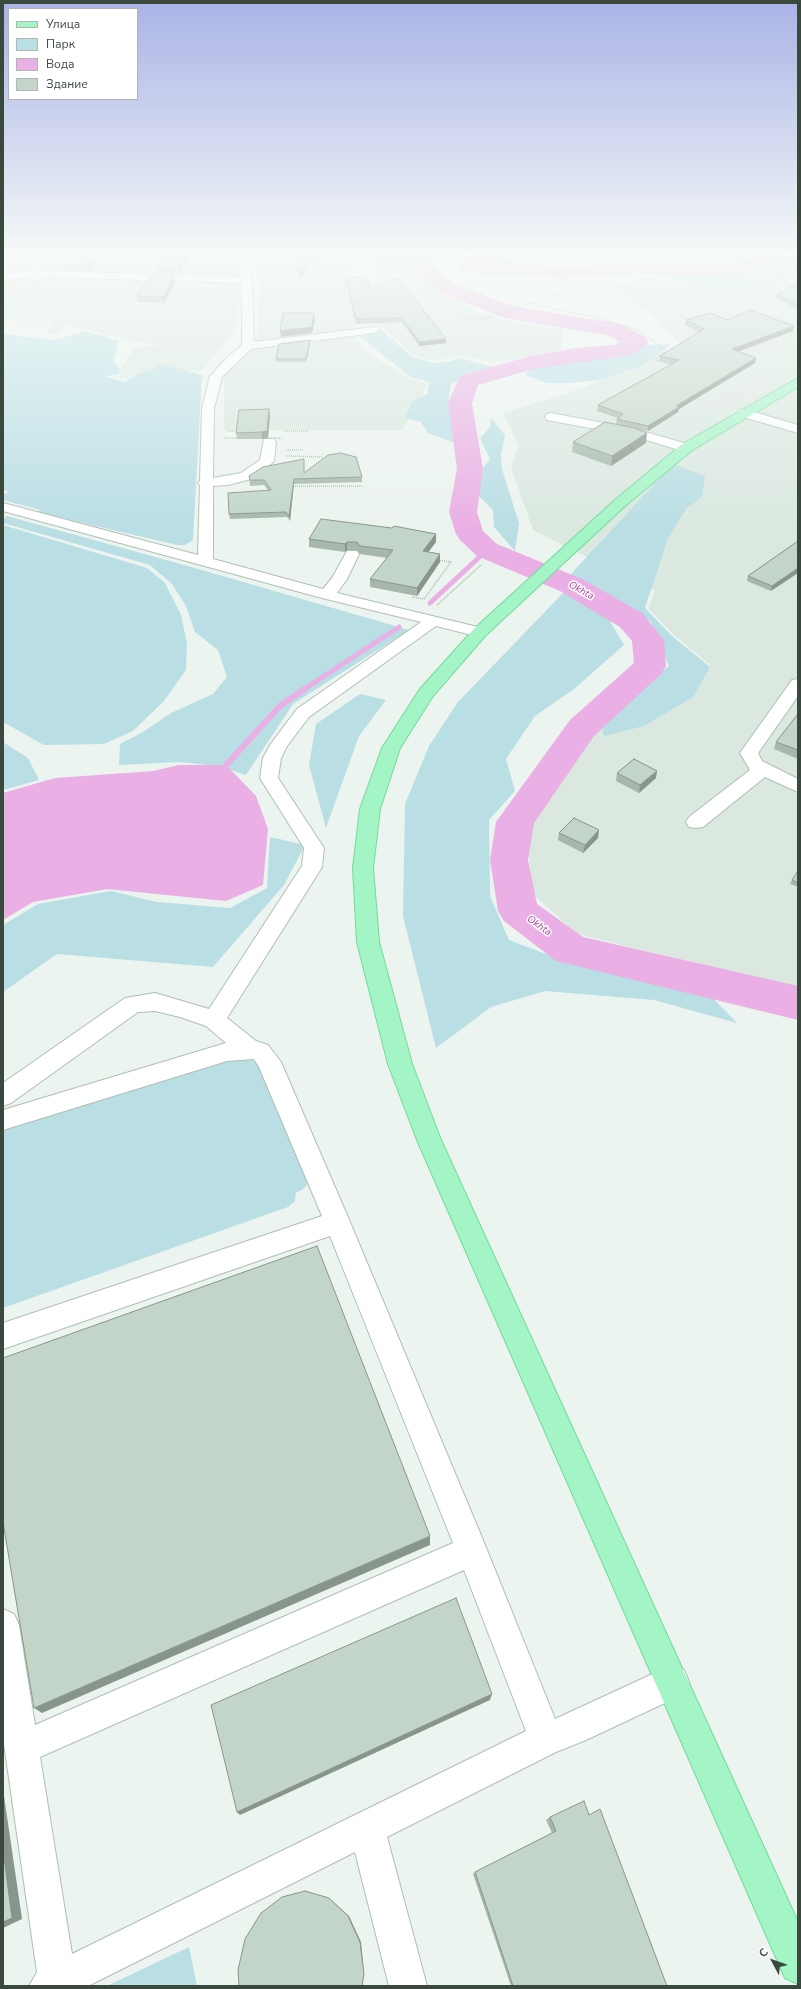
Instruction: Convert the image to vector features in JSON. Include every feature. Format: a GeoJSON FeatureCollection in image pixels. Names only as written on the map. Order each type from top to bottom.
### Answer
{"type":"FeatureCollection","features":[{"type":"Feature","properties":{"kind":"main road"},"geometry":{"type":"LineString","coordinates":[[798,382],[686,448],[620,503],[480,632],[426,693],[391,748],[370,810],[363,868],[368,942],[400,1064],[429,1140],[798,1965]]}},
{"type":"Feature","properties":{"kind":"street"},"geometry":{"type":"LineString","coordinates":[[205,562],[205,483],[208,408],[216,376],[231,360],[248,346]]}},
{"type":"Feature","properties":{"kind":"street"},"geometry":{"type":"LineString","coordinates":[[744,413],[798,429]]}},
{"type":"Feature","properties":{"kind":"street"},"geometry":{"type":"LineString","coordinates":[[551,417],[635,434],[686,448]]}},
{"type":"Feature","properties":{"kind":"street"},"geometry":{"type":"LineString","coordinates":[[205,483],[228,481],[246,476],[257,469],[267,461],[273,439]]}},
{"type":"Feature","properties":{"kind":"street"},"geometry":{"type":"LineString","coordinates":[[3,507],[327,595],[434,614],[480,632]]}},
{"type":"Feature","properties":{"kind":"street"},"geometry":{"type":"LineString","coordinates":[[327,595],[339,579],[352,554]]}},
{"type":"Feature","properties":{"kind":"street"},"geometry":{"type":"LineString","coordinates":[[214,1020],[312,867],[314,848],[269,778],[272,758],[279,745],[303,713],[434,614]]}},
{"type":"Feature","properties":{"kind":"street"},"geometry":{"type":"LineString","coordinates":[[798,684],[750,753],[755,765],[798,786]]}},
{"type":"Feature","properties":{"kind":"street"},"geometry":{"type":"LineString","coordinates":[[696,822],[763,769]]}},
{"type":"Feature","properties":{"kind":"street"},"geometry":{"type":"LineString","coordinates":[[3,1096],[133,1004],[155,1002],[183,1009],[214,1020],[250,1050]]}},
{"type":"Feature","properties":{"kind":"street"},"geometry":{"type":"LineString","coordinates":[[3,1120],[227,1052],[250,1050],[260,1051],[269,1062],[337,1222],[472,1551],[546,1739]]}},
{"type":"Feature","properties":{"kind":"street"},"geometry":{"type":"LineString","coordinates":[[3,1336],[337,1222]]}},
{"type":"Feature","properties":{"kind":"street"},"geometry":{"type":"LineString","coordinates":[[21,1748],[472,1551]]}},
{"type":"Feature","properties":{"kind":"street"},"geometry":{"type":"LineString","coordinates":[[3,1625],[53,1984],[546,1739],[574,1728],[672,1682]]}},
{"type":"Feature","properties":{"kind":"street"},"geometry":{"type":"LineString","coordinates":[[367,1828],[408,1986]]}},
{"type":"Feature","properties":{"kind":"path"},"geometry":{"type":"LineString","coordinates":[[658,346],[666,352],[655,360],[669,364],[678,362]]}},
{"type":"Feature","properties":{"kind":"path"},"geometry":{"type":"LineString","coordinates":[[224,438],[232,438]]}},
{"type":"Feature","properties":{"kind":"path"},"geometry":{"type":"LineString","coordinates":[[283,450],[304,450]]}},
{"type":"Feature","properties":{"kind":"path"},"geometry":{"type":"LineString","coordinates":[[283,456],[311,455],[322,457]]}},
{"type":"Feature","properties":{"kind":"path"},"geometry":{"type":"LineString","coordinates":[[291,486],[362,486]]}},
{"type":"Feature","properties":{"kind":"path"},"geometry":{"type":"LineString","coordinates":[[412,597],[424,599],[451,562],[434,559]]}},
{"type":"Feature","properties":{"kind":"path"},"geometry":{"type":"LineString","coordinates":[[434,614],[481,565]]}},
{"type":"Feature","properties":{"kind":"shaded area"},"geometry":{"type":"Polygon","coordinates":[[[157,346],[184,349],[163,346],[222,346],[202,371],[154,370],[119,379],[121,368],[135,348],[157,346]]]}},
{"type":"Feature","properties":{"kind":"shaded area"},"geometry":{"type":"Polygon","coordinates":[[[253,346],[361,346],[370,354],[408,378],[426,383],[423,395],[403,430],[224,430],[224,374],[253,346]]]}},
{"type":"Feature","properties":{"kind":"shaded area"},"geometry":{"type":"Polygon","coordinates":[[[403,346],[562,346],[562,350],[497,362],[459,356],[433,361],[413,355],[403,346]]]}},
{"type":"Feature","properties":{"kind":"shaded area"},"geometry":{"type":"Polygon","coordinates":[[[679,346],[798,346],[798,988],[577,934],[532,893],[526,827],[593,730],[710,665],[673,634],[648,608],[655,591],[533,530],[511,467],[519,445],[503,413],[581,389],[679,346]]]}},
{"type":"Feature","properties":{"kind":"shaded area"},"geometry":{"type":"Polygon","coordinates":[[[752,379],[770,384],[725,410],[709,404],[752,379]]]}},
{"type":"Feature","properties":{"kind":"green space"},"geometry":{"type":"Polygon","coordinates":[[[3,346],[118,346],[113,362],[119,368],[120,374],[105,376],[124,382],[161,364],[202,375],[193,540],[185,545],[177,545],[36,512],[40,510],[3,500],[3,495],[9,491],[3,490],[3,346]]]}},
{"type":"Feature","properties":{"kind":"green space"},"geometry":{"type":"Polygon","coordinates":[[[371,346],[400,346],[411,356],[433,363],[452,361],[460,358],[497,368],[473,374],[451,384],[448,405],[458,444],[428,433],[421,422],[405,418],[413,400],[427,394],[429,382],[411,377],[371,346]]]}},
{"type":"Feature","properties":{"kind":"green space"},"geometry":{"type":"Polygon","coordinates":[[[642,346],[669,346],[650,361],[636,368],[599,380],[569,383],[546,383],[526,375],[527,367],[562,360],[619,356],[642,346]]]}},
{"type":"Feature","properties":{"kind":"green space"},"geometry":{"type":"Polygon","coordinates":[[[491,418],[505,435],[501,454],[502,469],[519,523],[515,551],[494,527],[493,510],[477,494],[478,474],[490,459],[480,438],[490,427],[491,418]]]}},
{"type":"Feature","properties":{"kind":"green space"},"geometry":{"type":"Polygon","coordinates":[[[673,464],[705,476],[702,497],[686,509],[668,538],[645,608],[672,636],[710,667],[693,697],[644,726],[604,736],[600,722],[669,666],[651,622],[570,575],[673,464]]]}},
{"type":"Feature","properties":{"kind":"green space"},"geometry":{"type":"Polygon","coordinates":[[[7,516],[195,568],[409,630],[293,704],[246,775],[219,766],[179,762],[119,765],[120,744],[143,732],[171,713],[213,694],[227,677],[218,650],[195,632],[186,606],[172,584],[150,565],[3,523],[3,519],[7,516]]]}},
{"type":"Feature","properties":{"kind":"green space"},"geometry":{"type":"Polygon","coordinates":[[[3,525],[147,568],[165,583],[181,615],[187,643],[186,670],[164,701],[133,731],[104,744],[44,745],[3,722],[3,525]]]}},
{"type":"Feature","properties":{"kind":"green space"},"geometry":{"type":"Polygon","coordinates":[[[565,591],[607,616],[624,645],[574,689],[535,716],[506,759],[515,791],[489,820],[490,896],[509,940],[572,964],[615,965],[669,983],[705,990],[737,1023],[654,1000],[545,991],[491,1007],[436,1048],[403,916],[405,804],[429,746],[458,702],[565,591]]]}},
{"type":"Feature","properties":{"kind":"green space"},"geometry":{"type":"Polygon","coordinates":[[[360,694],[386,700],[359,736],[326,828],[309,765],[316,724],[360,694]]]}},
{"type":"Feature","properties":{"kind":"green space"},"geometry":{"type":"Polygon","coordinates":[[[3,742],[28,758],[39,780],[3,790],[3,742]]]}},
{"type":"Feature","properties":{"kind":"green space"},"geometry":{"type":"Polygon","coordinates":[[[270,837],[305,845],[284,885],[213,967],[57,954],[3,992],[3,925],[38,904],[111,891],[157,902],[230,908],[267,888],[270,837]]]}},
{"type":"Feature","properties":{"kind":"green space"},"geometry":{"type":"Polygon","coordinates":[[[234,1058],[248,1059],[256,1062],[261,1069],[309,1183],[302,1190],[296,1192],[295,1201],[288,1207],[3,1308],[3,1127],[234,1058]]]}},
{"type":"Feature","properties":{"kind":"green space"},"geometry":{"type":"Polygon","coordinates":[[[189,1947],[197,1986],[107,1986],[189,1947]]]}},
{"type":"Feature","properties":{"kind":"water"},"geometry":{"type":"Polygon","coordinates":[[[179,765],[226,765],[256,796],[268,829],[263,885],[226,901],[107,889],[33,902],[3,920],[3,793],[55,778],[153,771],[179,765]]]}},
{"type":"Feature","properties":{"kind":"building"},"geometry":{"type":"Polygon","coordinates":[[[279,346],[309,346],[306,359],[276,359],[279,346]]]}},
{"type":"Feature","properties":{"kind":"building"},"geometry":{"type":"Polygon","coordinates":[[[677,346],[741,346],[732,349],[756,358],[676,406],[679,407],[648,426],[617,419],[623,414],[598,405],[679,360],[660,356],[677,346]]]}},
{"type":"Feature","properties":{"kind":"building"},"geometry":{"type":"Polygon","coordinates":[[[269,409],[267,431],[236,433],[239,410],[269,409]]]}},
{"type":"Feature","properties":{"kind":"building"},"geometry":{"type":"Polygon","coordinates":[[[605,422],[634,428],[647,433],[612,456],[573,442],[605,422]]]}},
{"type":"Feature","properties":{"kind":"building"},"geometry":{"type":"Polygon","coordinates":[[[340,453],[356,457],[362,477],[294,479],[289,516],[286,512],[229,514],[228,493],[271,490],[264,480],[250,480],[249,476],[263,467],[304,459],[304,473],[328,455],[340,453]]]}},
{"type":"Feature","properties":{"kind":"building"},"geometry":{"type":"Polygon","coordinates":[[[321,519],[392,528],[394,526],[436,534],[423,551],[440,554],[417,588],[370,579],[393,550],[360,546],[357,542],[347,542],[345,544],[309,539],[321,519]]]}},
{"type":"Feature","properties":{"kind":"building"},"geometry":{"type":"Polygon","coordinates":[[[798,541],[798,568],[772,586],[748,576],[798,541]]]}},
{"type":"Feature","properties":{"kind":"building"},"geometry":{"type":"Polygon","coordinates":[[[798,714],[798,750],[776,742],[798,714]]]}},
{"type":"Feature","properties":{"kind":"building"},"geometry":{"type":"Polygon","coordinates":[[[634,759],[657,771],[640,785],[617,773],[634,759]]]}},
{"type":"Feature","properties":{"kind":"building"},"geometry":{"type":"Polygon","coordinates":[[[574,818],[599,830],[585,845],[559,833],[574,818]]]}},
{"type":"Feature","properties":{"kind":"building"},"geometry":{"type":"Polygon","coordinates":[[[798,871],[798,883],[792,880],[798,871]]]}},
{"type":"Feature","properties":{"kind":"building"},"geometry":{"type":"Polygon","coordinates":[[[317,1246],[430,1536],[34,1708],[3,1522],[3,1358],[317,1246]]]}},
{"type":"Feature","properties":{"kind":"building"},"geometry":{"type":"Polygon","coordinates":[[[456,1598],[492,1694],[237,1812],[211,1705],[456,1598]]]}},
{"type":"Feature","properties":{"kind":"building"},"geometry":{"type":"Polygon","coordinates":[[[584,1801],[589,1815],[600,1809],[667,1986],[513,1986],[475,1872],[556,1831],[550,1817],[584,1801]]]}},
{"type":"Feature","properties":{"kind":"building"},"geometry":{"type":"Polygon","coordinates":[[[3,1850],[12,1918],[3,1922],[3,1850]]]}},
{"type":"Feature","properties":{"kind":"building"},"geometry":{"type":"Polygon","coordinates":[[[305,1891],[329,1898],[348,1916],[360,1942],[364,1974],[362,1986],[239,1986],[238,1970],[245,1939],[261,1913],[282,1897],[305,1891]]]}},
{"type":"Feature","properties":{"kind":"waterway","name":"Okhta"},"geometry":{"type":"LineString","coordinates":[[629,346],[619,351],[576,355],[530,363],[468,381],[460,403],[470,469],[463,512],[470,534],[487,550],[571,585],[631,620],[648,640],[650,666],[582,728],[515,822],[509,860],[518,911],[571,950],[798,1003]]}},
{"type":"Feature","properties":{"kind":"waterway"},"geometry":{"type":"LineString","coordinates":[[430,603],[487,550]]}},
{"type":"Feature","properties":{"kind":"waterway"},"geometry":{"type":"LineString","coordinates":[[303,690],[399,627]]}},
{"type":"Feature","properties":{"kind":"waterway"},"geometry":{"type":"LineString","coordinates":[[226,765],[281,705],[305,689]]}}]}
